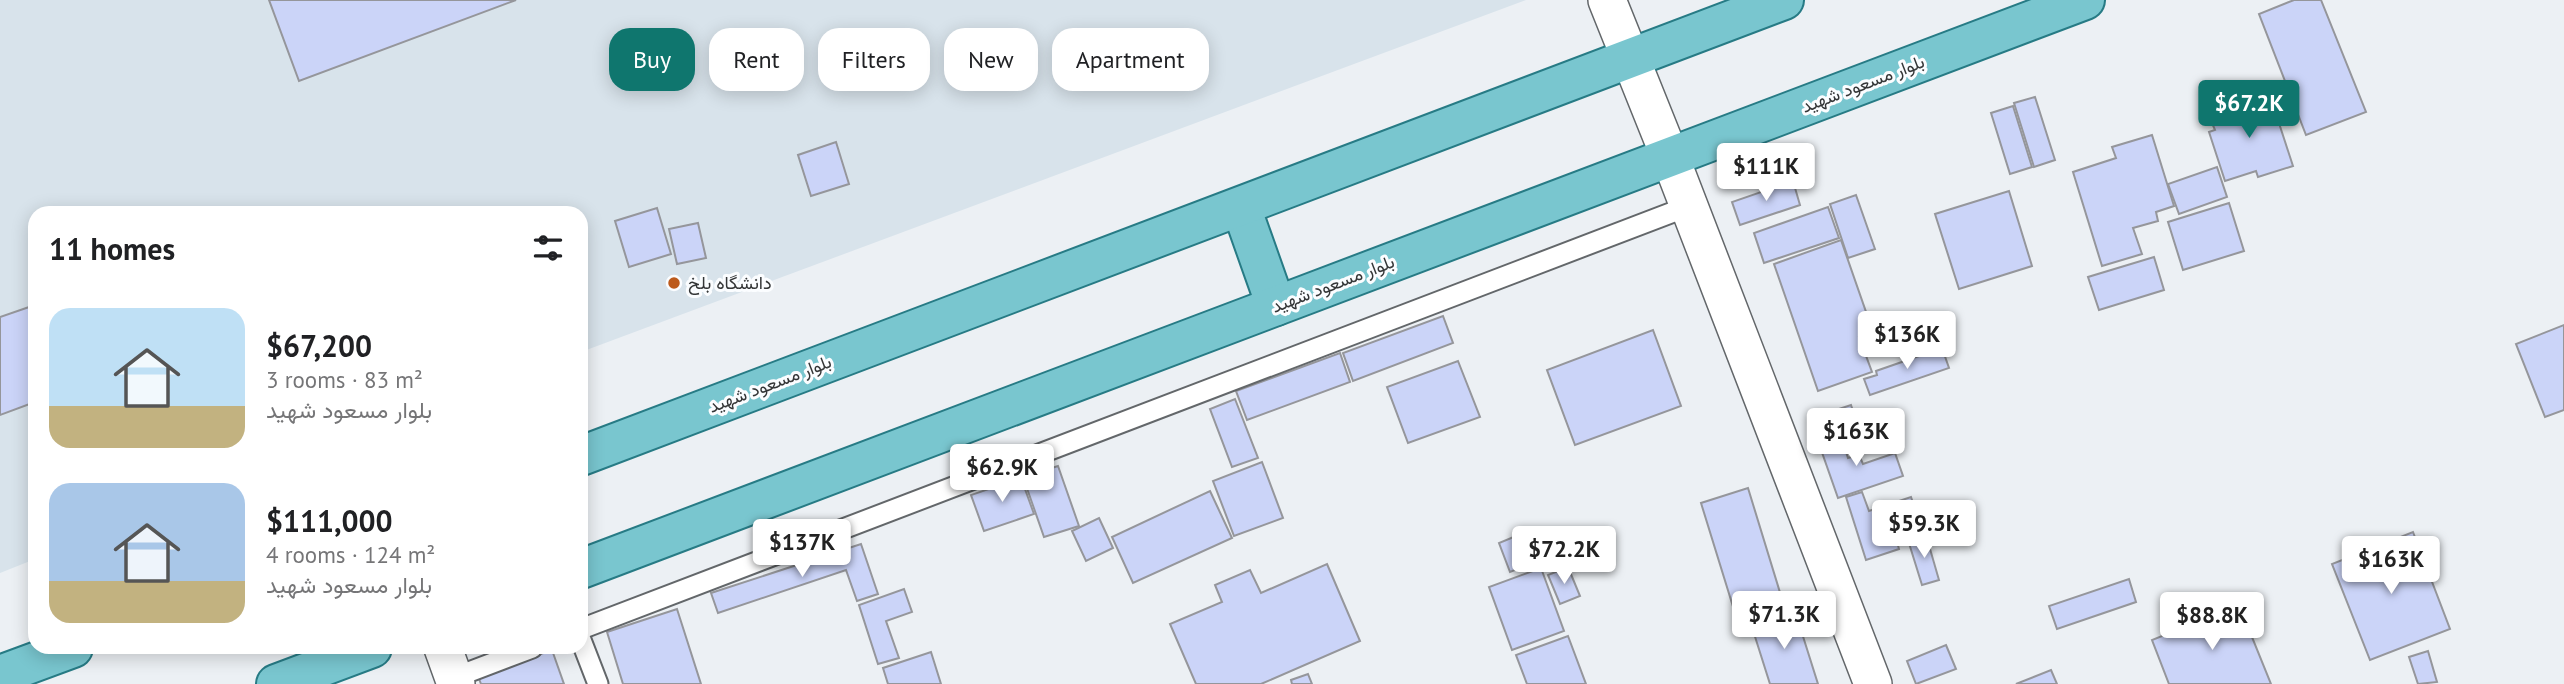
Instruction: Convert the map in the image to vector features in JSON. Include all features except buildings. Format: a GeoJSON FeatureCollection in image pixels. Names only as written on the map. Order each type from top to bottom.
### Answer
{"type":"FeatureCollection","features":[{"type":"Feature","properties":{"kind":"main road","name":"بلوار مسعود شهید"},"geometry":{"type":"LineString","coordinates":[[588,453],[1784,0]]}},
{"type":"Feature","properties":{"kind":"main road","name":"بلوار مسعود شهید"},"geometry":{"type":"LineString","coordinates":[[588,566],[2085,0]]}},
{"type":"Feature","properties":{"kind":"main road"},"geometry":{"type":"LineString","coordinates":[[1241,207],[1276,306]]}},
{"type":"Feature","properties":{"kind":"main road"},"geometry":{"type":"LineString","coordinates":[[0,675],[57,654]]}},
{"type":"Feature","properties":{"kind":"main road"},"geometry":{"type":"LineString","coordinates":[[276,684],[356,654]]}},
{"type":"Feature","properties":{"kind":"street"},"geometry":{"type":"LineString","coordinates":[[1607,0],[1873,684]]}},
{"type":"Feature","properties":{"kind":"lane"},"geometry":{"type":"LineString","coordinates":[[588,626],[1689,206]]}},
{"type":"Feature","properties":{"kind":"lane"},"geometry":{"type":"LineString","coordinates":[[448,673],[512,654]]}},
{"type":"Feature","properties":{"kind":"lane"},"geometry":{"type":"LineString","coordinates":[[586,654],[598,684]]}},
{"type":"Feature","properties":{"kind":"shaded area","name":"دانشگاه بلخ"},"geometry":{"type":"Polygon","coordinates":[[[0,0],[1526,0],[588,349],[588,206],[28,206],[28,562],[0,573],[0,0]]]}},
{"type":"Feature","properties":{"kind":"place","name":"دانشگاه بلخ"},"geometry":{"type":"Point","coordinates":[674,283]}}]}
